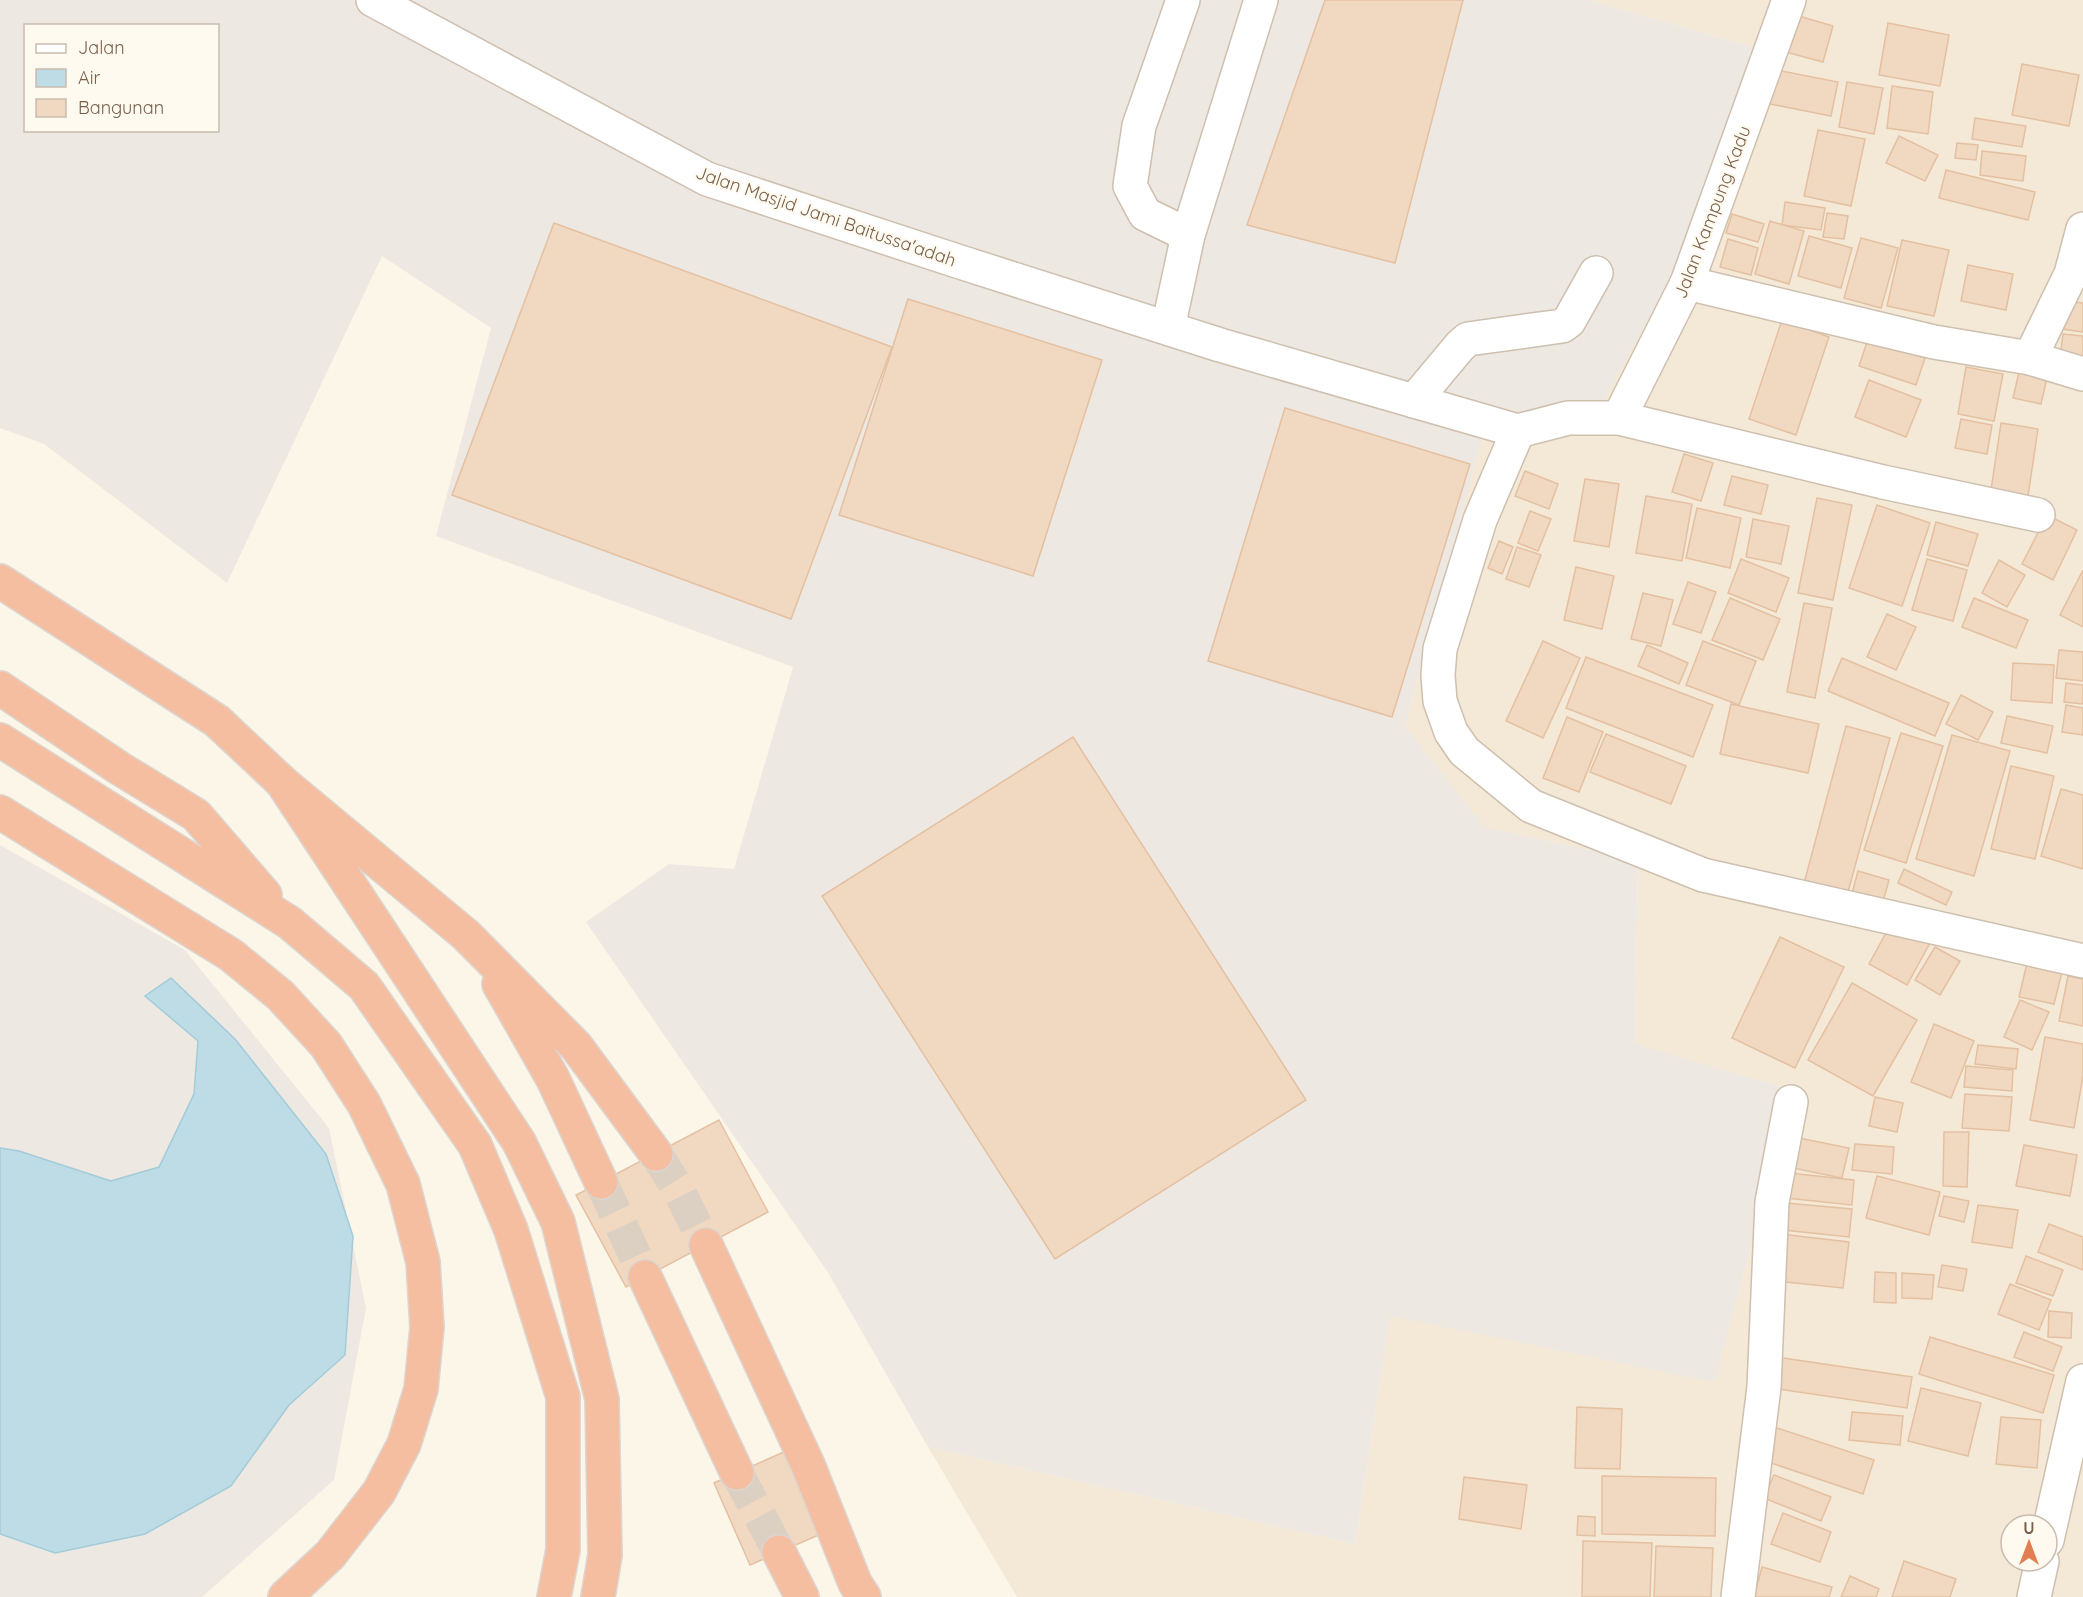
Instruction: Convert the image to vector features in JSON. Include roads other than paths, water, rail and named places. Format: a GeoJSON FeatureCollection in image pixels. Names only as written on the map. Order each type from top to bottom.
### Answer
{"type":"FeatureCollection","features":[{"type":"Feature","properties":{"kind":"highway"},"geometry":{"type":"LineString","coordinates":[[0,580],[217,720],[282,782],[475,944],[576,1046],[656,1154]]}},
{"type":"Feature","properties":{"kind":"highway"},"geometry":{"type":"LineString","coordinates":[[0,688],[119,768],[196,815],[290,923]]}},
{"type":"Feature","properties":{"kind":"highway"},"geometry":{"type":"LineString","coordinates":[[0,740],[290,923],[364,986],[475,1145],[512,1230],[563,1397],[563,1550],[554,1597]]}},
{"type":"Feature","properties":{"kind":"highway"},"geometry":{"type":"LineString","coordinates":[[282,782],[519,1142],[558,1222],[602,1399],[605,1555],[598,1597]]}},
{"type":"Feature","properties":{"kind":"highway"},"geometry":{"type":"LineString","coordinates":[[0,812],[231,955],[280,995],[326,1045],[364,1104],[402,1184],[423,1262],[427,1326],[421,1389],[405,1444],[379,1492],[330,1555],[285,1597]]}},
{"type":"Feature","properties":{"kind":"highway"},"geometry":{"type":"LineString","coordinates":[[475,944],[554,1079],[601,1182]]}},
{"type":"Feature","properties":{"kind":"highway"},"geometry":{"type":"LineString","coordinates":[[706,1245],[808,1465],[855,1583],[864,1597]]}},
{"type":"Feature","properties":{"kind":"highway"},"geometry":{"type":"LineString","coordinates":[[645,1277],[737,1473]]}},
{"type":"Feature","properties":{"kind":"highway"},"geometry":{"type":"LineString","coordinates":[[779,1552],[802,1597]]}},
{"type":"Feature","properties":{"kind":"street","name":"Jalan Masjid Jami Baitussa'adah"},"geometry":{"type":"LineString","coordinates":[[373,0],[707,179],[1168,328],[1518,431]]}},
{"type":"Feature","properties":{"kind":"street"},"geometry":{"type":"LineString","coordinates":[[1183,0],[1139,126],[1130,186],[1145,214],[1188,235]]}},
{"type":"Feature","properties":{"kind":"street"},"geometry":{"type":"LineString","coordinates":[[1168,328],[1188,235],[1261,0]]}},
{"type":"Feature","properties":{"kind":"street","name":"Jalan Kampung Kadu"},"geometry":{"type":"LineString","coordinates":[[1619,417],[1687,283],[1789,0]]}},
{"type":"Feature","properties":{"kind":"street"},"geometry":{"type":"LineString","coordinates":[[2030,358],[2077,276],[2083,229]]}},
{"type":"Feature","properties":{"kind":"street"},"geometry":{"type":"LineString","coordinates":[[1414,401],[1468,339],[1562,326],[1569,321],[1596,273]]}},
{"type":"Feature","properties":{"kind":"street"},"geometry":{"type":"LineString","coordinates":[[1687,283],[1934,342],[2030,358],[2083,374]]}},
{"type":"Feature","properties":{"kind":"street"},"geometry":{"type":"LineString","coordinates":[[2038,515],[1882,482],[1619,417],[1568,417],[1518,431],[1480,520],[1440,649],[1438,675],[1440,702],[1451,732],[1464,751],[1531,806],[1703,875],[2083,960]]}},
{"type":"Feature","properties":{"kind":"street"},"geometry":{"type":"LineString","coordinates":[[1738,1597],[1764,1387],[1772,1202],[1791,1102]]}},
{"type":"Feature","properties":{"kind":"street"},"geometry":{"type":"LineString","coordinates":[[2053,1513],[2083,1381]]}},
{"type":"Feature","properties":{"kind":"street"},"geometry":{"type":"LineString","coordinates":[[2034,1597],[2039,1573]]}},
{"type":"Feature","properties":{"kind":"water"},"geometry":{"type":"Polygon","coordinates":[[[171,978],[235,1039],[326,1154],[353,1236],[345,1355],[289,1405],[231,1486],[145,1534],[55,1553],[0,1534],[0,1148],[19,1151],[111,1181],[159,1167],[194,1094],[198,1041],[145,996],[171,978]]]}},
{"type":"Feature","properties":{"kind":"tunnel"},"geometry":{"type":"LineString","coordinates":[[656,1154],[678,1189],[706,1245]]}},
{"type":"Feature","properties":{"kind":"tunnel"},"geometry":{"type":"LineString","coordinates":[[601,1182],[645,1277]]}},
{"type":"Feature","properties":{"kind":"tunnel"},"geometry":{"type":"LineString","coordinates":[[737,1473],[779,1552]]}}]}
